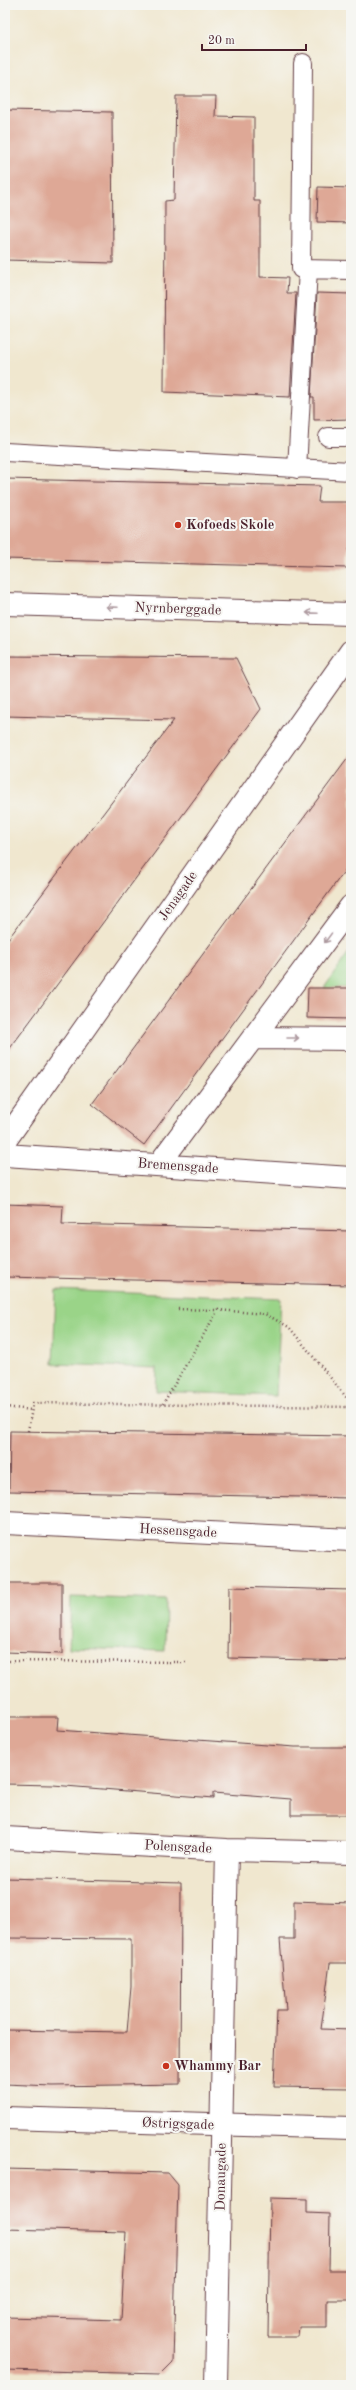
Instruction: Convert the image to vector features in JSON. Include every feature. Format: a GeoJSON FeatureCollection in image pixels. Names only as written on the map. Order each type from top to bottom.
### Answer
{"type":"FeatureCollection","features":[{"type":"Feature","properties":{"kind":"street","name":"Nyrnberggade"},"geometry":{"type":"LineString","coordinates":[[5,604],[351,614]]}},
{"type":"Feature","properties":{"kind":"street","name":"Jenagade"},"geometry":{"type":"LineString","coordinates":[[5,1141],[351,651]]}},
{"type":"Feature","properties":{"kind":"street"},"geometry":{"type":"LineString","coordinates":[[159,1164],[351,906]]}},
{"type":"Feature","properties":{"kind":"street"},"geometry":{"type":"LineString","coordinates":[[254,1038],[351,1039]]}},
{"type":"Feature","properties":{"kind":"street","name":"Bremensgade"},"geometry":{"type":"LineString","coordinates":[[5,1155],[159,1164],[351,1178]]}},
{"type":"Feature","properties":{"kind":"street","name":"Hessensgade"},"geometry":{"type":"LineString","coordinates":[[5,1523],[351,1540]]}},
{"type":"Feature","properties":{"kind":"street","name":"Polensgade"},"geometry":{"type":"LineString","coordinates":[[5,1838],[227,1850],[351,1853]]}},
{"type":"Feature","properties":{"kind":"street","name":"Donaugade"},"geometry":{"type":"LineString","coordinates":[[216,2385],[227,1850]]}},
{"type":"Feature","properties":{"kind":"street","name":"Østrigsgade"},"geometry":{"type":"LineString","coordinates":[[5,2118],[351,2128]]}},
{"type":"Feature","properties":{"kind":"lane"},"geometry":{"type":"LineString","coordinates":[[303,63],[301,269],[351,270]]}},
{"type":"Feature","properties":{"kind":"lane"},"geometry":{"type":"LineString","coordinates":[[297,469],[308,269]]}},
{"type":"Feature","properties":{"kind":"lane"},"geometry":{"type":"LineString","coordinates":[[328,437],[351,437]]}},
{"type":"Feature","properties":{"kind":"lane"},"geometry":{"type":"LineString","coordinates":[[5,452],[351,471]]}},
{"type":"Feature","properties":{"kind":"path"},"geometry":{"type":"LineString","coordinates":[[175,1309],[218,1310],[265,1314],[289,1327],[351,1403]]}},
{"type":"Feature","properties":{"kind":"path"},"geometry":{"type":"LineString","coordinates":[[163,1405],[218,1310]]}},
{"type":"Feature","properties":{"kind":"path"},"geometry":{"type":"LineString","coordinates":[[28,1431],[33,1403],[351,1407]]}},
{"type":"Feature","properties":{"kind":"path"},"geometry":{"type":"LineString","coordinates":[[5,1407],[32,1410]]}},
{"type":"Feature","properties":{"kind":"path"},"geometry":{"type":"LineString","coordinates":[[5,1661],[186,1662]]}},
{"type":"Feature","properties":{"kind":"green space"},"geometry":{"type":"Polygon","coordinates":[[[351,949],[351,988],[324,988],[351,949]]]}},
{"type":"Feature","properties":{"kind":"green space"},"geometry":{"type":"Polygon","coordinates":[[[56,1290],[281,1299],[276,1396],[156,1391],[157,1368],[53,1364],[56,1290]]]}},
{"type":"Feature","properties":{"kind":"green space"},"geometry":{"type":"Polygon","coordinates":[[[71,1597],[166,1600],[165,1651],[69,1648],[71,1597]]]}},
{"type":"Feature","properties":{"kind":"building"},"geometry":{"type":"Polygon","coordinates":[[[176,96],[216,96],[215,116],[254,117],[254,201],[260,201],[260,277],[288,278],[287,293],[296,293],[290,397],[164,392],[165,201],[174,200],[176,96]]]}},
{"type":"Feature","properties":{"kind":"building"},"geometry":{"type":"Polygon","coordinates":[[[5,110],[112,112],[113,263],[5,260],[5,110]]]}},
{"type":"Feature","properties":{"kind":"building"},"geometry":{"type":"Polygon","coordinates":[[[318,187],[351,188],[351,223],[317,222],[318,187]]]}},
{"type":"Feature","properties":{"kind":"building"},"geometry":{"type":"Polygon","coordinates":[[[317,293],[351,294],[351,419],[314,420],[314,397],[311,397],[317,293]]]}},
{"type":"Feature","properties":{"kind":"building","name":"Kofoeds Skole"},"geometry":{"type":"Polygon","coordinates":[[[5,479],[320,486],[318,502],[351,502],[351,549],[349,549],[348,568],[5,559],[5,479]]]}},
{"type":"Feature","properties":{"kind":"building"},"geometry":{"type":"Polygon","coordinates":[[[5,656],[236,658],[261,709],[5,1055],[5,943],[174,720],[5,716],[5,656]]]}},
{"type":"Feature","properties":{"kind":"building"},"geometry":{"type":"Polygon","coordinates":[[[351,754],[351,862],[144,1145],[92,1104],[351,754]]]}},
{"type":"Feature","properties":{"kind":"building"},"geometry":{"type":"Polygon","coordinates":[[[308,988],[351,988],[351,1019],[307,1018],[308,988]]]}},
{"type":"Feature","properties":{"kind":"building"},"geometry":{"type":"Polygon","coordinates":[[[5,1204],[63,1206],[62,1224],[351,1231],[351,1285],[5,1277],[5,1204]]]}},
{"type":"Feature","properties":{"kind":"building"},"geometry":{"type":"Polygon","coordinates":[[[10,1431],[351,1436],[351,1498],[9,1491],[10,1431]]]}},
{"type":"Feature","properties":{"kind":"building"},"geometry":{"type":"Polygon","coordinates":[[[5,1583],[62,1583],[62,1654],[5,1652],[5,1583]]]}},
{"type":"Feature","properties":{"kind":"building"},"geometry":{"type":"Polygon","coordinates":[[[229,1587],[351,1590],[351,1661],[228,1658],[229,1587]]]}},
{"type":"Feature","properties":{"kind":"building"},"geometry":{"type":"Polygon","coordinates":[[[5,1717],[58,1717],[57,1730],[295,1747],[351,1747],[351,1815],[291,1815],[291,1799],[213,1793],[213,1798],[53,1785],[5,1784],[5,1717]]]}},
{"type":"Feature","properties":{"kind":"building"},"geometry":{"type":"Polygon","coordinates":[[[5,1878],[181,1883],[180,2084],[52,2086],[5,2084],[5,2030],[127,2032],[131,1987],[131,1939],[5,1938],[5,1878]]]}},
{"type":"Feature","properties":{"kind":"building"},"geometry":{"type":"Polygon","coordinates":[[[294,1901],[351,1903],[351,1963],[330,1963],[321,2029],[351,2030],[351,2088],[274,2087],[277,2010],[286,2010],[280,1939],[294,1939],[294,1901]]]}},
{"type":"Feature","properties":{"kind":"building"},"geometry":{"type":"Polygon","coordinates":[[[5,2169],[168,2173],[178,2185],[173,2362],[161,2374],[5,2370],[5,2317],[121,2320],[126,2232],[5,2229],[5,2169]]]}},
{"type":"Feature","properties":{"kind":"building"},"geometry":{"type":"Polygon","coordinates":[[[270,2198],[307,2199],[307,2213],[330,2214],[329,2270],[351,2270],[351,2300],[327,2300],[327,2327],[299,2327],[298,2337],[268,2337],[270,2198]]]}},
{"type":"Feature","properties":{"kind":"place","name":"Kofoeds Skole"},"geometry":{"type":"Point","coordinates":[178,525]}},
{"type":"Feature","properties":{"kind":"place","name":"Whammy Bar"},"geometry":{"type":"Point","coordinates":[166,2066]}}]}
